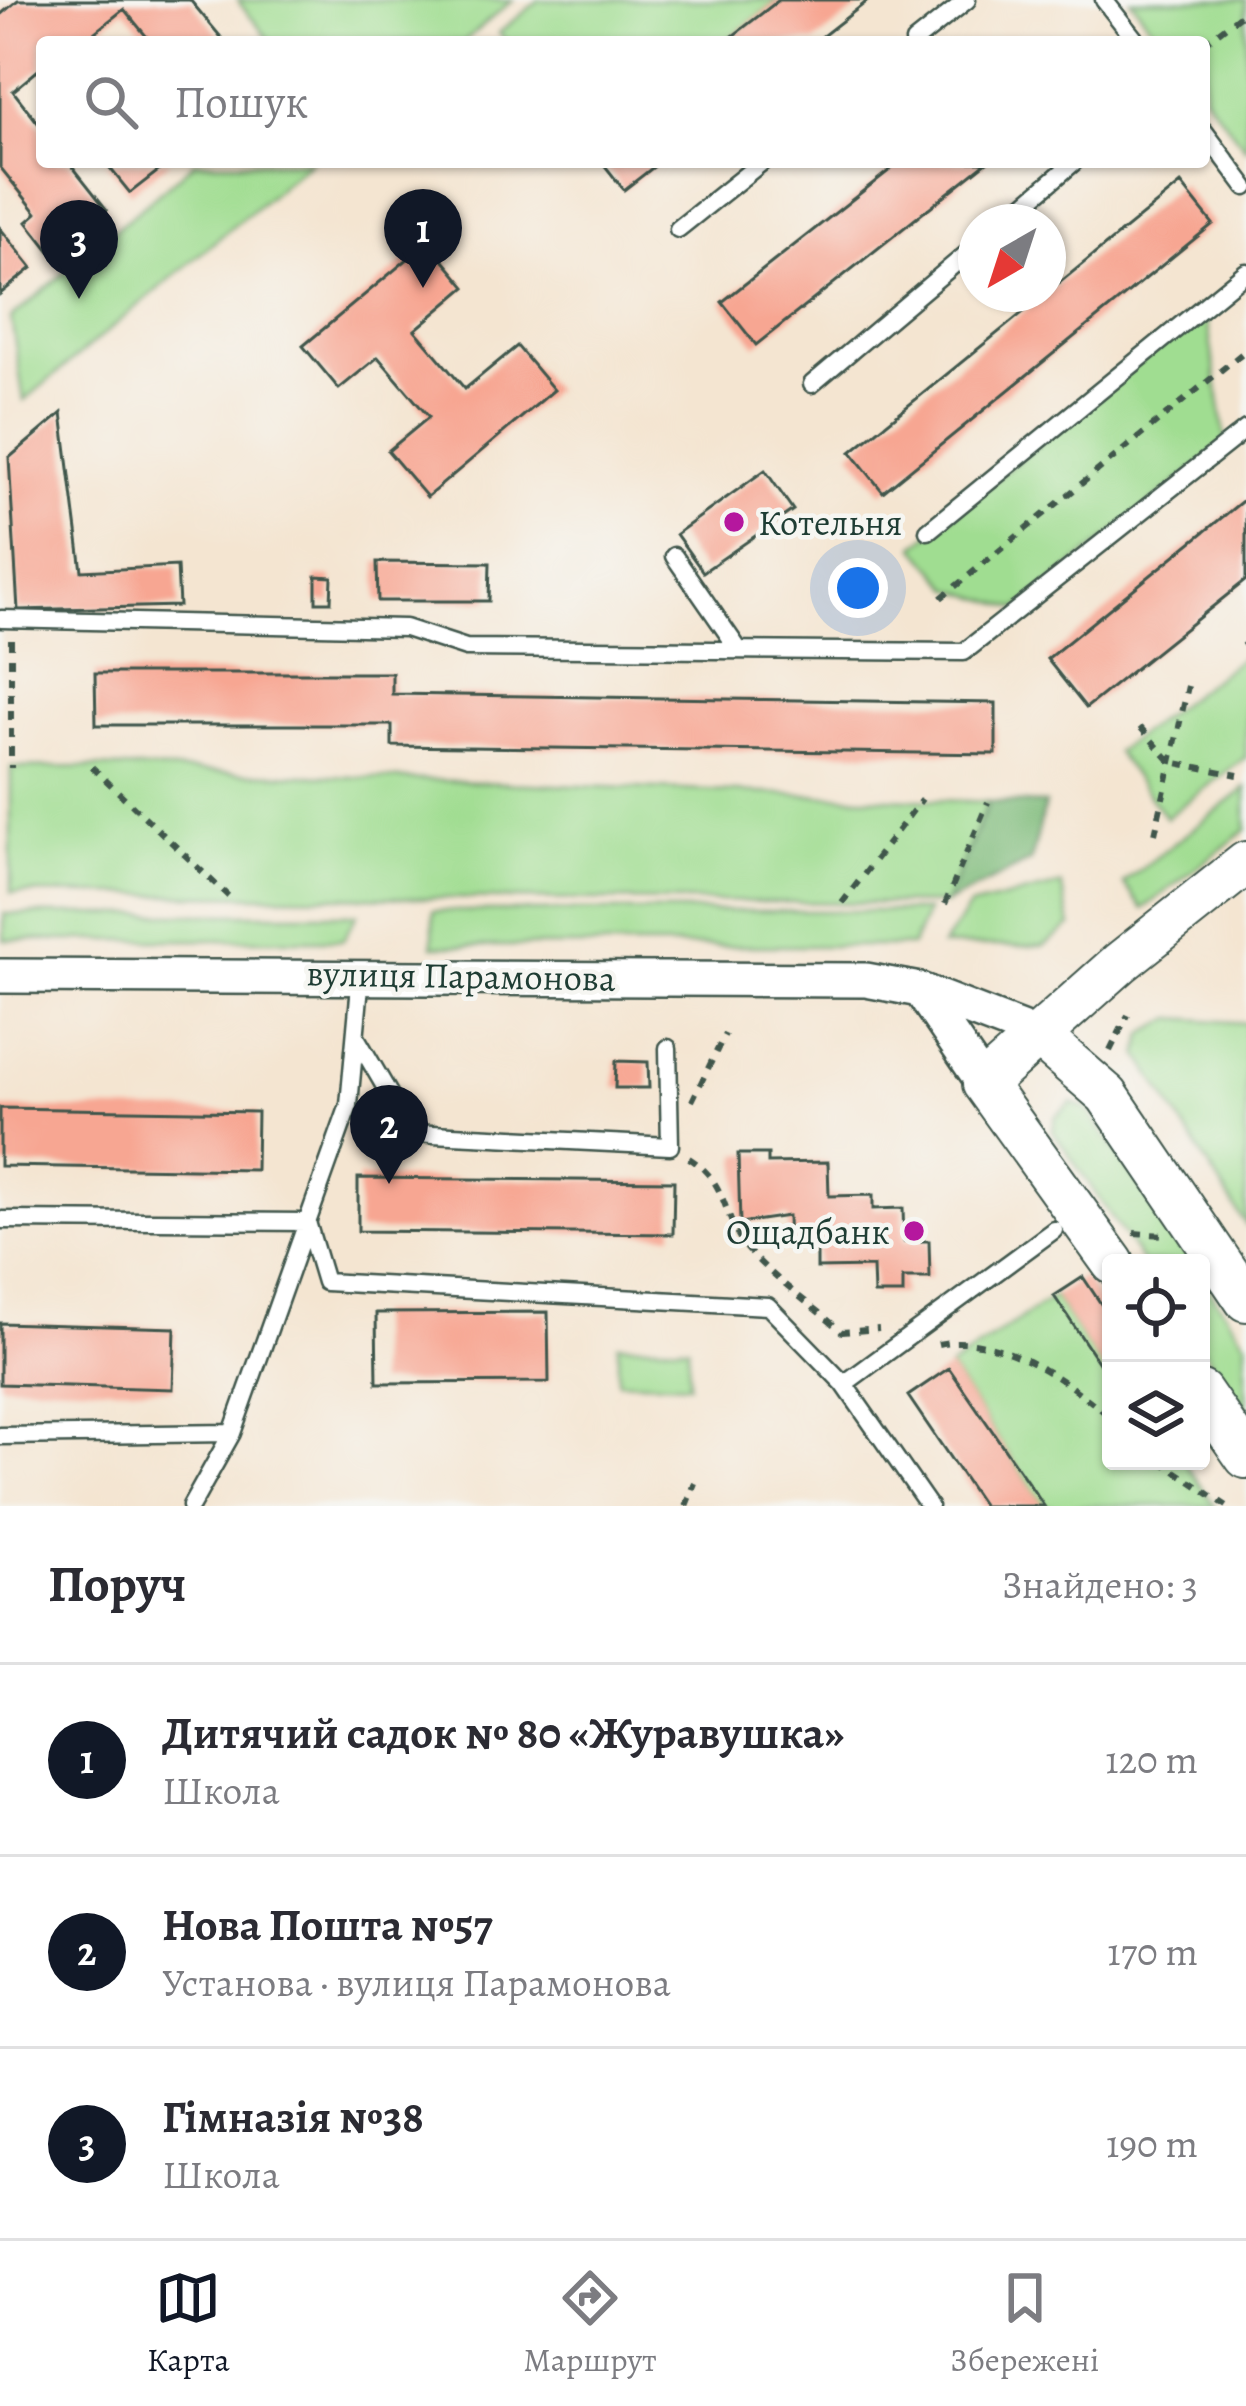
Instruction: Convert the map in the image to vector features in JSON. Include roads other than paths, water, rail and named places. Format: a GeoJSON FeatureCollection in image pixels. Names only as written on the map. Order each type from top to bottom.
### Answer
{"type":"FeatureCollection","features":[{"type":"Feature","properties":{"kind":"street"},"geometry":{"type":"LineString","coordinates":[[985,1084],[1246,862]]}},
{"type":"Feature","properties":{"kind":"street","name":"вулиця Парамонова"},"geometry":{"type":"LineString","coordinates":[[0,976],[361,974],[866,980],[920,991],[1039,1036],[1107,1095],[1246,1300]]}},
{"type":"Feature","properties":{"kind":"street"},"geometry":{"type":"LineString","coordinates":[[920,991],[985,1084],[1118,1248]]}},
{"type":"Feature","properties":{"kind":"street"},"geometry":{"type":"LineString","coordinates":[[1210,1405],[1246,1457]]}},
{"type":"Feature","properties":{"kind":"lane"},"geometry":{"type":"LineString","coordinates":[[922,36],[967,0]]}},
{"type":"Feature","properties":{"kind":"lane"},"geometry":{"type":"LineString","coordinates":[[1105,0],[1132,36]]}},
{"type":"Feature","properties":{"kind":"lane"},"geometry":{"type":"LineString","coordinates":[[1210,139],[1246,187]]}},
{"type":"Feature","properties":{"kind":"lane"},"geometry":{"type":"LineString","coordinates":[[678,229],[754,168]]}},
{"type":"Feature","properties":{"kind":"lane"},"geometry":{"type":"LineString","coordinates":[[1025,204],[1067,168]]}},
{"type":"Feature","properties":{"kind":"lane"},"geometry":{"type":"LineString","coordinates":[[812,384],[958,260]]}},
{"type":"Feature","properties":{"kind":"lane"},"geometry":{"type":"LineString","coordinates":[[928,531],[1246,272]]}},
{"type":"Feature","properties":{"kind":"lane"},"geometry":{"type":"LineString","coordinates":[[3,621],[405,628],[466,648],[964,652],[1246,429]]}},
{"type":"Feature","properties":{"kind":"lane"},"geometry":{"type":"LineString","coordinates":[[674,556],[739,650]]}},
{"type":"Feature","properties":{"kind":"lane"},"geometry":{"type":"LineString","coordinates":[[191,1506],[232,1433],[349,1105],[361,974]]}},
{"type":"Feature","properties":{"kind":"lane"},"geometry":{"type":"LineString","coordinates":[[355,1036],[412,1133],[670,1146],[668,1048]]}},
{"type":"Feature","properties":{"kind":"lane"},"geometry":{"type":"LineString","coordinates":[[0,1220],[307,1222]]}},
{"type":"Feature","properties":{"kind":"lane"},"geometry":{"type":"LineString","coordinates":[[307,1222],[325,1282],[768,1306],[844,1384],[928,1506]]}},
{"type":"Feature","properties":{"kind":"lane"},"geometry":{"type":"LineString","coordinates":[[844,1384],[1054,1230]]}},
{"type":"Feature","properties":{"kind":"lane"},"geometry":{"type":"LineString","coordinates":[[0,1436],[232,1433]]}},
{"type":"Feature","properties":{"kind":"place","name":"Дитячий садок № 80 «Журавушка»"},"geometry":{"type":"Point","coordinates":[423,288]}},
{"type":"Feature","properties":{"kind":"place","name":"Гімназія №38"},"geometry":{"type":"Point","coordinates":[79,299]}},
{"type":"Feature","properties":{"kind":"place","name":"Котельня"},"geometry":{"type":"Point","coordinates":[734,522]}},
{"type":"Feature","properties":{"kind":"place","name":"Нова Пошта №57"},"geometry":{"type":"Point","coordinates":[389,1184]}},
{"type":"Feature","properties":{"kind":"place","name":"Ощадбанк"},"geometry":{"type":"Point","coordinates":[914,1231]}}]}
